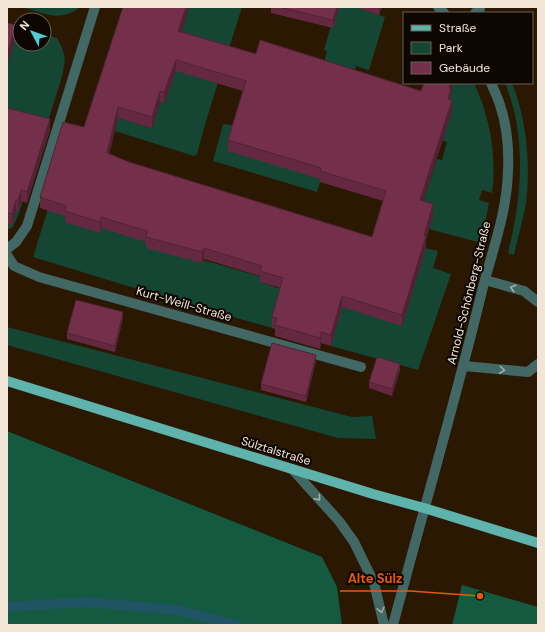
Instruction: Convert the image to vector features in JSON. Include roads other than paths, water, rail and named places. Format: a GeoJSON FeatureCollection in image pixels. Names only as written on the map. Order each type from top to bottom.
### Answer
{"type":"FeatureCollection","features":[{"type":"Feature","properties":{"kind":"main road","name":"Sülztalstraße"},"geometry":{"type":"LineString","coordinates":[[7,381],[373,494],[538,543]]}},
{"type":"Feature","properties":{"kind":"street"},"geometry":{"type":"LineString","coordinates":[[7,249],[16,242],[26,226],[95,7]]}},
{"type":"Feature","properties":{"kind":"street","name":"Arnold-Schönberg-Straße"},"geometry":{"type":"LineString","coordinates":[[393,625],[441,445],[464,366],[484,280],[503,214],[508,172],[506,131],[501,106],[491,84]]}},
{"type":"Feature","properties":{"kind":"street","name":"Kurt-Weill-Straße"},"geometry":{"type":"LineString","coordinates":[[7,255],[14,266],[39,276],[361,367]]}},
{"type":"Feature","properties":{"kind":"street"},"geometry":{"type":"LineString","coordinates":[[484,280],[524,291],[538,302]]}},
{"type":"Feature","properties":{"kind":"street"},"geometry":{"type":"LineString","coordinates":[[464,366],[528,372],[538,364]]}},
{"type":"Feature","properties":{"kind":"street"},"geometry":{"type":"LineString","coordinates":[[292,469],[339,521],[354,542],[374,583],[384,625]]}},
{"type":"Feature","properties":{"kind":"waterway"},"geometry":{"type":"LineString","coordinates":[[7,607],[84,602],[178,610],[237,625]]}},
{"type":"Feature","properties":{"kind":"place","name":"Alte Sülz"},"geometry":{"type":"Point","coordinates":[480,596]}}]}
